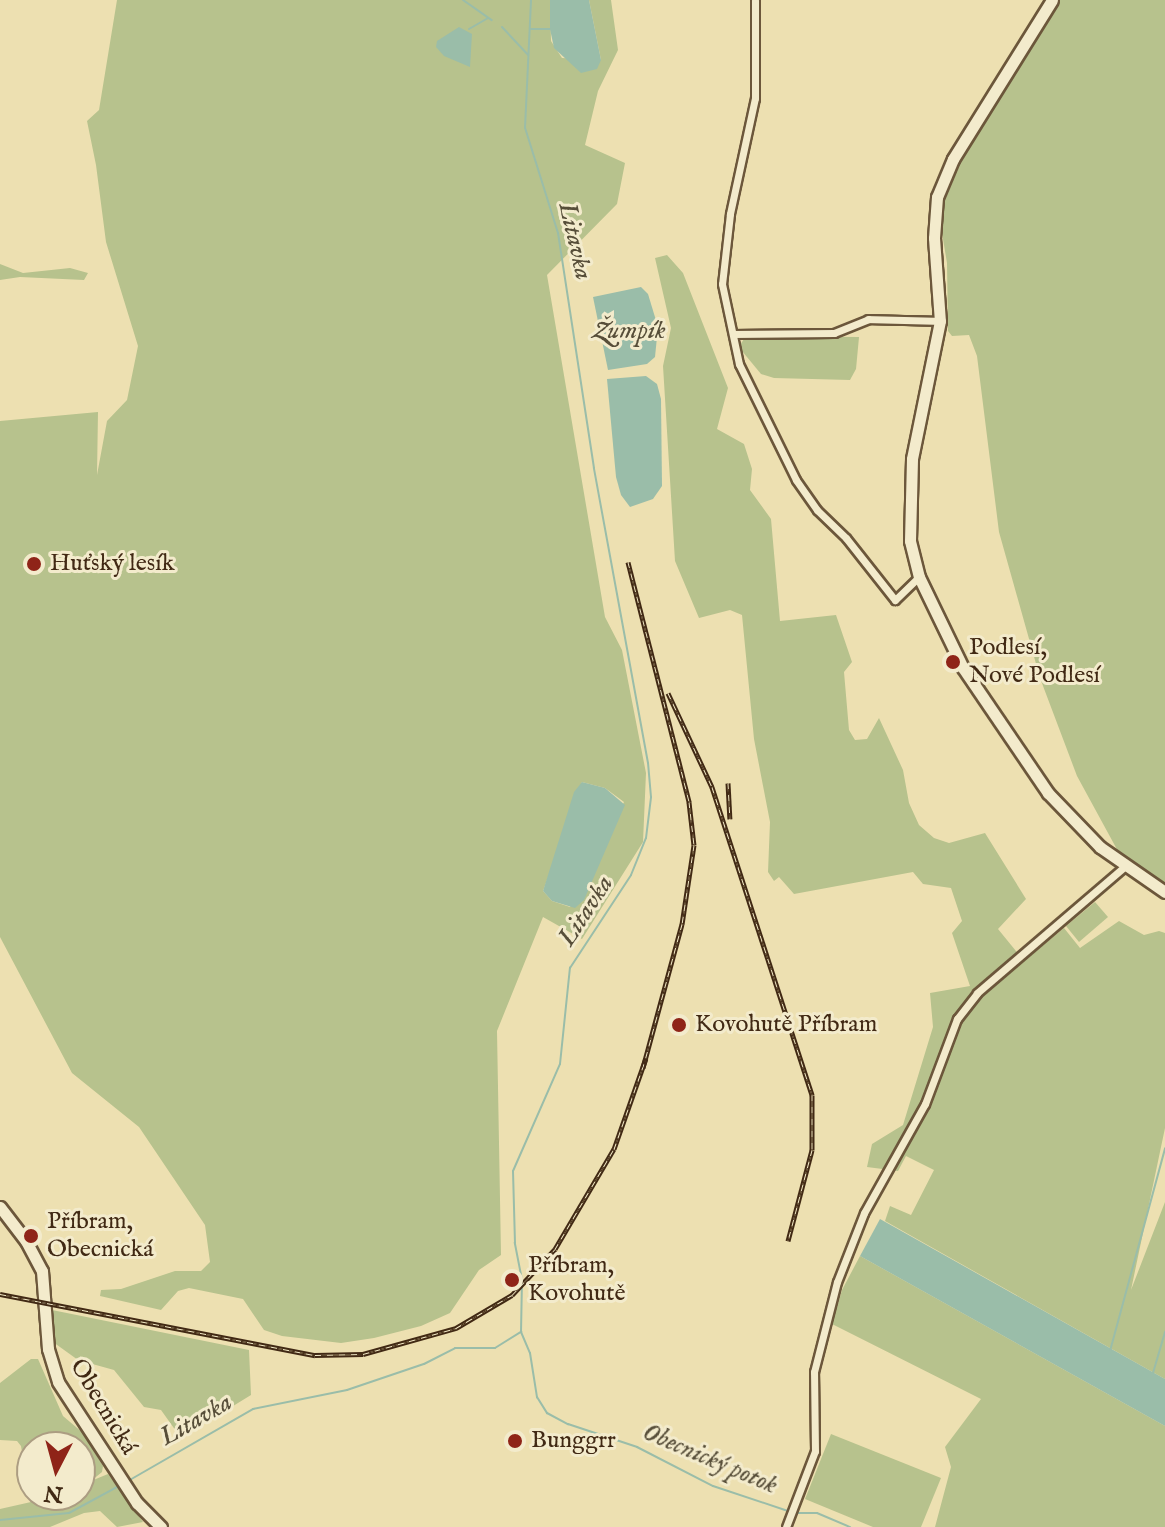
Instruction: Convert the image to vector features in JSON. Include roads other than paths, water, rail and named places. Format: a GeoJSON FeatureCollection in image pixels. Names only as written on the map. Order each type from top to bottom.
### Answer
{"type":"FeatureCollection","features":[{"type":"Feature","properties":{"kind":"street"},"geometry":{"type":"LineString","coordinates":[[755,0],[755,98],[730,214],[722,284],[746,381],[804,493],[846,538],[895,600],[919,577]]}},
{"type":"Feature","properties":{"kind":"street"},"geometry":{"type":"LineString","coordinates":[[1052,0],[941,183],[934,238],[940,321],[909,490],[910,541],[919,577],[963,668],[1048,793],[1072,821],[1124,867],[1165,892]]}},
{"type":"Feature","properties":{"kind":"street"},"geometry":{"type":"LineString","coordinates":[[733,334],[834,333],[868,319],[940,321]]}},
{"type":"Feature","properties":{"kind":"street"},"geometry":{"type":"LineString","coordinates":[[786,1527],[815,1451],[814,1372],[837,1282],[864,1213],[925,1104],[957,1019],[977,993],[1124,867]]}},
{"type":"Feature","properties":{"kind":"street","name":"Obecnická"},"geometry":{"type":"LineString","coordinates":[[0,1207],[26,1241],[42,1271],[48,1349],[58,1382],[131,1495],[161,1527]]}},
{"type":"Feature","properties":{"kind":"water"},"geometry":{"type":"Polygon","coordinates":[[[550,0],[589,0],[601,60],[597,69],[581,73],[554,48],[550,29],[550,0]]]}},
{"type":"Feature","properties":{"kind":"water"},"geometry":{"type":"Polygon","coordinates":[[[459,27],[472,34],[470,67],[444,56],[436,47],[437,41],[459,27]]]}},
{"type":"Feature","properties":{"kind":"water","name":"Žumpík"},"geometry":{"type":"Polygon","coordinates":[[[641,287],[648,294],[658,327],[655,357],[647,364],[608,370],[593,297],[641,287]]]}},
{"type":"Feature","properties":{"kind":"water"},"geometry":{"type":"Polygon","coordinates":[[[646,376],[657,384],[661,399],[662,486],[653,499],[630,507],[621,495],[616,477],[607,379],[646,376]]]}},
{"type":"Feature","properties":{"kind":"water"},"geometry":{"type":"Polygon","coordinates":[[[582,782],[605,788],[625,805],[584,900],[575,908],[552,901],[543,891],[574,792],[582,782]]]}},
{"type":"Feature","properties":{"kind":"water"},"geometry":{"type":"Polygon","coordinates":[[[880,1219],[1165,1379],[1165,1426],[860,1256],[880,1219]]]}},
{"type":"Feature","properties":{"kind":"waterway"},"geometry":{"type":"LineString","coordinates":[[463,0],[492,20]]}},
{"type":"Feature","properties":{"kind":"waterway","name":"Litavka"},"geometry":{"type":"LineString","coordinates":[[128,1481],[253,1409],[347,1390],[424,1364],[455,1348],[495,1348],[521,1332],[522,1280],[515,1243],[513,1171],[560,1064],[570,968],[631,875],[646,838],[651,797],[648,763],[594,468],[558,233],[525,128],[531,0]]}},
{"type":"Feature","properties":{"kind":"waterway"},"geometry":{"type":"LineString","coordinates":[[469,29],[488,18]]}},
{"type":"Feature","properties":{"kind":"waterway"},"geometry":{"type":"LineString","coordinates":[[502,27],[528,55]]}},
{"type":"Feature","properties":{"kind":"waterway"},"geometry":{"type":"LineString","coordinates":[[531,29],[550,29]]}},
{"type":"Feature","properties":{"kind":"waterway"},"geometry":{"type":"LineString","coordinates":[[1110,1351],[1165,1148]]}},
{"type":"Feature","properties":{"kind":"waterway","name":"Obecnický potok"},"geometry":{"type":"LineString","coordinates":[[521,1332],[530,1353],[537,1397],[547,1413],[568,1424],[637,1447],[713,1486],[788,1511]]}},
{"type":"Feature","properties":{"kind":"waterway"},"geometry":{"type":"LineString","coordinates":[[1153,1373],[1165,1332]]}},
{"type":"Feature","properties":{"kind":"waterway","name":"Litavka"},"geometry":{"type":"LineString","coordinates":[[0,1520],[69,1513],[119,1486]]}},
{"type":"Feature","properties":{"kind":"waterway","name":"Obecnický potok"},"geometry":{"type":"LineString","coordinates":[[794,1513],[817,1513],[850,1527]]}},
{"type":"Feature","properties":{"kind":"railway"},"geometry":{"type":"LineString","coordinates":[[628,562],[689,802],[694,845],[682,924],[643,1068]]}},
{"type":"Feature","properties":{"kind":"railway"},"geometry":{"type":"LineString","coordinates":[[668,693],[712,787],[812,1095],[812,1150],[788,1241]]}},
{"type":"Feature","properties":{"kind":"railway"},"geometry":{"type":"LineString","coordinates":[[728,783],[730,819]]}},
{"type":"Feature","properties":{"kind":"railway"},"geometry":{"type":"LineString","coordinates":[[0,1294],[315,1355],[363,1354],[456,1328],[512,1295],[555,1249],[614,1149],[646,1058]]}},
{"type":"Feature","properties":{"kind":"place","name":"Huťský lesík"},"geometry":{"type":"Point","coordinates":[34,564]}},
{"type":"Feature","properties":{"kind":"place","name":"Podlesí, Nové Podlesí"},"geometry":{"type":"Point","coordinates":[953,662]}},
{"type":"Feature","properties":{"kind":"place","name":"Kovohutě Příbram"},"geometry":{"type":"Point","coordinates":[679,1025]}},
{"type":"Feature","properties":{"kind":"place","name":"Příbram, Obecnická"},"geometry":{"type":"Point","coordinates":[31,1236]}},
{"type":"Feature","properties":{"kind":"place","name":"Příbram, Kovohutě"},"geometry":{"type":"Point","coordinates":[512,1280]}},
{"type":"Feature","properties":{"kind":"place","name":"Bunggrr"},"geometry":{"type":"Point","coordinates":[515,1441]}}]}
